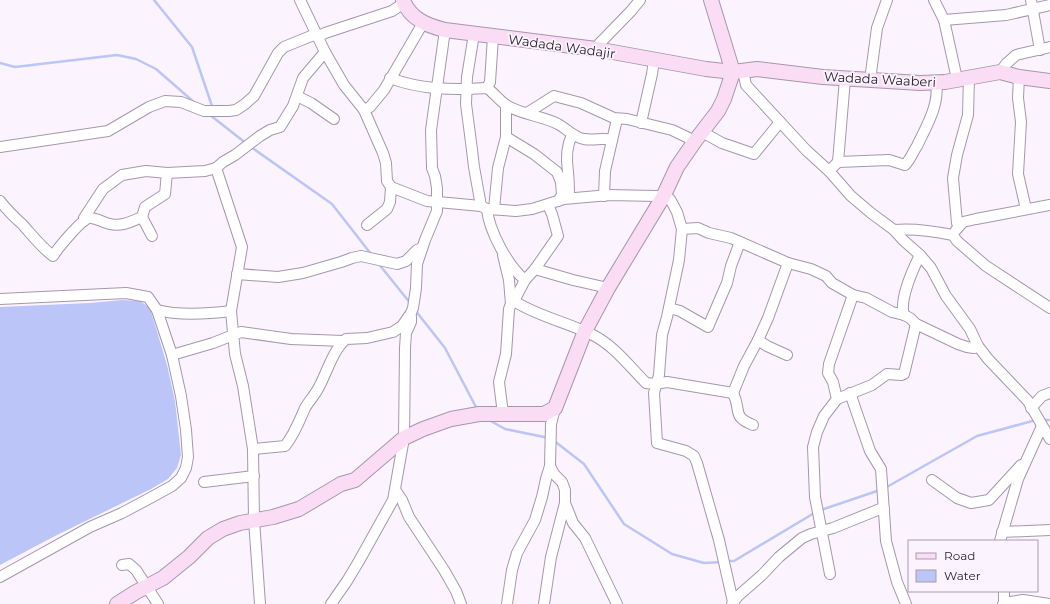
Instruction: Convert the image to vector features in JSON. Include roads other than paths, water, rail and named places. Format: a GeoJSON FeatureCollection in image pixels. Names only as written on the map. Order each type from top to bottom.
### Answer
{"type":"FeatureCollection","features":[{"type":"Feature","properties":{"kind":"street"},"geometry":{"type":"LineString","coordinates":[[300,0],[325,52],[344,85],[364,110],[386,163],[388,181],[391,187],[390,202],[387,209],[368,225]]}},
{"type":"Feature","properties":{"kind":"street"},"geometry":{"type":"LineString","coordinates":[[596,49],[640,0]]}},
{"type":"Feature","properties":{"kind":"street"},"geometry":{"type":"LineString","coordinates":[[711,0],[738,71],[746,85],[851,196],[894,230],[920,255],[931,268],[946,296],[970,329],[978,346],[988,359],[1028,401],[1050,439]]}},
{"type":"Feature","properties":{"kind":"street"},"geometry":{"type":"LineString","coordinates":[[870,80],[876,32],[887,0]]}},
{"type":"Feature","properties":{"kind":"street"},"geometry":{"type":"LineString","coordinates":[[934,0],[944,20],[963,78],[968,115],[957,155],[953,178],[957,223],[959,225]]}},
{"type":"Feature","properties":{"kind":"street"},"geometry":{"type":"LineString","coordinates":[[0,147],[108,131],[148,107],[165,101],[181,102],[204,111],[236,110],[254,96],[278,53],[284,47],[392,11],[403,2]]}},
{"type":"Feature","properties":{"kind":"street","name":"Wadada Wadajir"},"geometry":{"type":"LineString","coordinates":[[403,2],[423,23],[445,30],[596,49],[706,69],[738,71]]}},
{"type":"Feature","properties":{"kind":"street"},"geometry":{"type":"LineString","coordinates":[[944,20],[1006,15],[1031,5],[1050,5]]}},
{"type":"Feature","properties":{"kind":"street"},"geometry":{"type":"LineString","coordinates":[[1031,5],[1040,50]]}},
{"type":"Feature","properties":{"kind":"street"},"geometry":{"type":"LineString","coordinates":[[364,110],[370,108],[384,90],[423,23]]}},
{"type":"Feature","properties":{"kind":"street"},"geometry":{"type":"LineString","coordinates":[[331,604],[359,561],[393,500],[396,491],[404,438],[406,333],[411,322],[411,313],[415,299],[417,264],[435,217],[438,203],[435,176],[432,168],[431,130],[445,30]]}},
{"type":"Feature","properties":{"kind":"street"},"geometry":{"type":"LineString","coordinates":[[474,34],[466,90],[468,123],[490,225],[502,249],[514,268],[525,280]]}},
{"type":"Feature","properties":{"kind":"street"},"geometry":{"type":"LineString","coordinates":[[487,88],[490,82],[493,37]]}},
{"type":"Feature","properties":{"kind":"street"},"geometry":{"type":"LineString","coordinates":[[1000,72],[1016,55],[1050,47]]}},
{"type":"Feature","properties":{"kind":"street"},"geometry":{"type":"LineString","coordinates":[[84,221],[84,218],[103,189],[122,175],[146,171],[167,173],[197,172],[216,168],[260,136],[270,130],[280,127],[290,112],[303,78],[325,52]]}},
{"type":"Feature","properties":{"kind":"street"},"geometry":{"type":"LineString","coordinates":[[641,123],[654,60]]}},
{"type":"Feature","properties":{"kind":"street","name":"Wadada Waaberi"},"geometry":{"type":"LineString","coordinates":[[738,71],[757,69],[845,79],[920,83],[1000,72],[1019,77],[1050,81]]}},
{"type":"Feature","properties":{"kind":"street"},"geometry":{"type":"LineString","coordinates":[[506,604],[517,553],[535,520],[550,466],[551,424],[555,408],[585,331],[608,288],[663,197],[677,167],[718,111],[738,71]]}},
{"type":"Feature","properties":{"kind":"street"},"geometry":{"type":"LineString","coordinates":[[1019,77],[1018,98],[1021,122],[1018,174],[1026,209]]}},
{"type":"Feature","properties":{"kind":"street"},"geometry":{"type":"LineString","coordinates":[[390,78],[412,86],[466,90],[487,88],[506,105],[548,119],[566,128],[572,135],[584,140],[598,138],[612,140]]}},
{"type":"Feature","properties":{"kind":"street"},"geometry":{"type":"LineString","coordinates":[[829,171],[838,162],[845,79]]}},
{"type":"Feature","properties":{"kind":"street"},"geometry":{"type":"LineString","coordinates":[[838,162],[889,160],[905,165],[924,132],[934,109],[937,92],[936,82]]}},
{"type":"Feature","properties":{"kind":"street"},"geometry":{"type":"LineString","coordinates":[[297,96],[311,103],[334,119]]}},
{"type":"Feature","properties":{"kind":"street"},"geometry":{"type":"LineString","coordinates":[[527,113],[554,96],[581,103],[617,119],[627,119],[699,136],[754,154],[780,122]]}},
{"type":"Feature","properties":{"kind":"street"},"geometry":{"type":"LineString","coordinates":[[487,208],[506,137],[506,105]]}},
{"type":"Feature","properties":{"kind":"street"},"geometry":{"type":"LineString","coordinates":[[604,196],[605,171],[617,119]]}},
{"type":"Feature","properties":{"kind":"street"},"geometry":{"type":"LineString","coordinates":[[569,198],[566,159],[568,146],[572,135]]}},
{"type":"Feature","properties":{"kind":"street"},"geometry":{"type":"LineString","coordinates":[[506,137],[534,154],[557,172],[561,182],[562,195],[558,201]]}},
{"type":"Feature","properties":{"kind":"street"},"geometry":{"type":"LineString","coordinates":[[216,168],[242,247],[231,311],[234,354],[243,386],[253,449],[254,520],[260,604]]}},
{"type":"Feature","properties":{"kind":"street"},"geometry":{"type":"LineString","coordinates":[[152,236],[142,217],[145,207],[165,194],[167,173]]}},
{"type":"Feature","properties":{"kind":"street"},"geometry":{"type":"LineString","coordinates":[[391,187],[427,201],[516,211],[532,209],[569,198],[628,195],[663,197],[670,199],[677,212],[682,229],[679,260],[662,335],[659,375],[654,393],[657,443],[686,451],[694,456],[719,540],[732,603]]}},
{"type":"Feature","properties":{"kind":"street"},"geometry":{"type":"LineString","coordinates":[[0,201],[11,215],[53,256],[67,238],[84,221],[90,218],[119,225],[126,224],[142,217]]}},
{"type":"Feature","properties":{"kind":"street"},"geometry":{"type":"LineString","coordinates":[[502,414],[499,382],[506,354],[509,309],[525,280],[535,269],[558,236],[548,205]]}},
{"type":"Feature","properties":{"kind":"street"},"geometry":{"type":"LineString","coordinates":[[952,235],[963,222],[976,218],[1050,205]]}},
{"type":"Feature","properties":{"kind":"street"},"geometry":{"type":"LineString","coordinates":[[682,229],[698,228],[709,233],[721,235],[788,263],[819,272],[826,276],[832,283],[853,295],[866,298],[892,312],[904,315],[916,324],[958,344],[967,347],[978,346]]}},
{"type":"Feature","properties":{"kind":"street"},"geometry":{"type":"LineString","coordinates":[[894,230],[923,230],[952,235],[986,266],[1050,308]]}},
{"type":"Feature","properties":{"kind":"street"},"geometry":{"type":"LineString","coordinates":[[669,308],[680,310],[708,327],[726,283],[740,242]]}},
{"type":"Feature","properties":{"kind":"street"},"geometry":{"type":"LineString","coordinates":[[237,274],[278,277],[303,273],[361,256],[397,264],[406,261],[417,250],[422,248]]}},
{"type":"Feature","properties":{"kind":"street"},"geometry":{"type":"LineString","coordinates":[[502,249],[512,302]]}},
{"type":"Feature","properties":{"kind":"street"},"geometry":{"type":"LineString","coordinates":[[904,315],[906,289],[920,255]]}},
{"type":"Feature","properties":{"kind":"street"},"geometry":{"type":"LineString","coordinates":[[753,425],[743,421],[739,417],[736,399],[733,393],[744,366],[758,340],[775,301],[788,263]]}},
{"type":"Feature","properties":{"kind":"street"},"geometry":{"type":"LineString","coordinates":[[535,269],[608,288]]}},
{"type":"Feature","properties":{"kind":"street"},"geometry":{"type":"LineString","coordinates":[[0,299],[126,293],[148,297],[157,310],[172,355],[181,396],[188,457],[186,468],[180,478],[172,486],[122,513],[90,527],[0,577]]}},
{"type":"Feature","properties":{"kind":"street"},"geometry":{"type":"LineString","coordinates":[[837,399],[833,382],[828,373],[829,364],[853,295]]}},
{"type":"Feature","properties":{"kind":"street"},"geometry":{"type":"LineString","coordinates":[[512,302],[585,331],[614,349],[646,383],[656,384],[667,382],[733,393]]}},
{"type":"Feature","properties":{"kind":"street"},"geometry":{"type":"LineString","coordinates":[[157,310],[167,313],[231,311]]}},
{"type":"Feature","properties":{"kind":"street"},"geometry":{"type":"LineString","coordinates":[[172,355],[213,344],[241,332],[291,339],[343,341],[346,339],[367,338],[393,332],[402,326],[411,313]]}},
{"type":"Feature","properties":{"kind":"street"},"geometry":{"type":"LineString","coordinates":[[830,574],[815,497],[813,448],[817,432],[824,416],[837,399],[850,392],[872,385],[887,374],[904,374],[916,324]]}},
{"type":"Feature","properties":{"kind":"street"},"geometry":{"type":"LineString","coordinates":[[758,340],[767,346],[788,355]]}},
{"type":"Feature","properties":{"kind":"street"},"geometry":{"type":"LineString","coordinates":[[253,449],[285,446],[287,444],[298,427],[306,408],[343,341]]}},
{"type":"Feature","properties":{"kind":"street"},"geometry":{"type":"LineString","coordinates":[[850,392],[870,451],[881,469],[886,541],[897,582],[906,604]]}},
{"type":"Feature","properties":{"kind":"street"},"geometry":{"type":"LineString","coordinates":[[1031,408],[1042,396],[1050,393]]}},
{"type":"Feature","properties":{"kind":"street"},"geometry":{"type":"LineString","coordinates":[[117,604],[164,578],[189,557],[208,538],[223,529],[240,523],[299,509],[341,484],[355,480],[404,438],[423,429],[450,420],[479,414],[544,414],[555,408]]}},
{"type":"Feature","properties":{"kind":"street"},"geometry":{"type":"LineString","coordinates":[[1042,426],[1017,483],[1001,537],[1050,530]]}},
{"type":"Feature","properties":{"kind":"street"},"geometry":{"type":"LineString","coordinates":[[932,480],[957,498],[971,503],[989,500],[1027,458]]}},
{"type":"Feature","properties":{"kind":"street"},"geometry":{"type":"LineString","coordinates":[[544,604],[551,557],[565,503],[565,490],[562,482],[554,474],[550,466]]}},
{"type":"Feature","properties":{"kind":"street"},"geometry":{"type":"LineString","coordinates":[[204,482],[254,476]]}},
{"type":"Feature","properties":{"kind":"street"},"geometry":{"type":"LineString","coordinates":[[396,491],[402,500],[409,517],[444,570],[456,591],[461,604]]}},
{"type":"Feature","properties":{"kind":"street"},"geometry":{"type":"LineString","coordinates":[[565,503],[573,523],[585,538],[617,604]]}},
{"type":"Feature","properties":{"kind":"street"},"geometry":{"type":"LineString","coordinates":[[732,603],[779,557],[802,538],[884,509]]}},
{"type":"Feature","properties":{"kind":"street"},"geometry":{"type":"LineString","coordinates":[[122,565],[129,564],[136,570],[158,604]]}},
{"type":"Feature","properties":{"kind":"street"},"geometry":{"type":"LineString","coordinates":[[1004,592],[1004,603],[1023,600],[1050,604]]}},
{"type":"Feature","properties":{"kind":"water"},"geometry":{"type":"Polygon","coordinates":[[[122,300],[140,301],[150,308],[167,365],[175,401],[181,455],[177,468],[168,479],[151,489],[0,565],[0,307],[122,300]]]}},
{"type":"Feature","properties":{"kind":"waterway"},"geometry":{"type":"LineString","coordinates":[[154,0],[192,47],[213,109]]}},
{"type":"Feature","properties":{"kind":"waterway"},"geometry":{"type":"LineString","coordinates":[[0,63],[15,67],[117,55],[136,59],[156,69],[195,103]]}},
{"type":"Feature","properties":{"kind":"waterway"},"geometry":{"type":"LineString","coordinates":[[210,115],[247,144]]}},
{"type":"Feature","properties":{"kind":"waterway"},"geometry":{"type":"LineString","coordinates":[[251,147],[332,204],[371,254]]}},
{"type":"Feature","properties":{"kind":"waterway"},"geometry":{"type":"LineString","coordinates":[[378,263],[411,304]]}},
{"type":"Feature","properties":{"kind":"waterway"},"geometry":{"type":"LineString","coordinates":[[415,310],[445,348],[477,409]]}},
{"type":"Feature","properties":{"kind":"waterway"},"geometry":{"type":"LineString","coordinates":[[489,420],[505,429],[549,438]]}},
{"type":"Feature","properties":{"kind":"waterway"},"geometry":{"type":"LineString","coordinates":[[885,488],[977,436],[1036,420]]}},
{"type":"Feature","properties":{"kind":"waterway"},"geometry":{"type":"LineString","coordinates":[[1043,420],[1050,420]]}},
{"type":"Feature","properties":{"kind":"waterway"},"geometry":{"type":"LineString","coordinates":[[553,440],[584,464],[624,524],[672,554],[704,563],[722,562]]}},
{"type":"Feature","properties":{"kind":"waterway"},"geometry":{"type":"LineString","coordinates":[[821,510],[880,490]]}},
{"type":"Feature","properties":{"kind":"waterway"},"geometry":{"type":"LineString","coordinates":[[727,561],[734,561],[816,512]]}}]}
